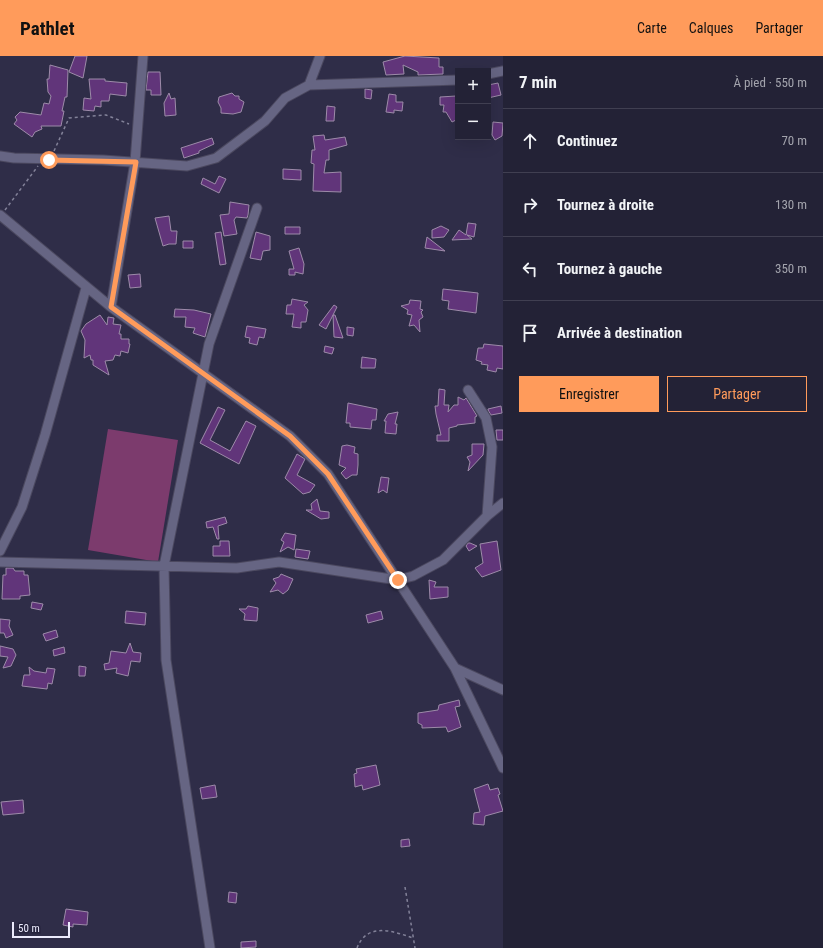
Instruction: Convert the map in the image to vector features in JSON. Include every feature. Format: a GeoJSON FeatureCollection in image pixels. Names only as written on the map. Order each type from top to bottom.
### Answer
{"type":"FeatureCollection","features":[{"type":"Feature","properties":{"kind":"street"},"geometry":{"type":"LineString","coordinates":[[111,307],[136,162],[144,56]]}},
{"type":"Feature","properties":{"kind":"street"},"geometry":{"type":"LineString","coordinates":[[309,85],[320,56]]}},
{"type":"Feature","properties":{"kind":"street"},"geometry":{"type":"LineString","coordinates":[[491,73],[503,71]]}},
{"type":"Feature","properties":{"kind":"street"},"geometry":{"type":"LineString","coordinates":[[0,156],[46,160],[136,162],[187,166],[216,158],[265,121],[285,98],[309,85],[455,80]]}},
{"type":"Feature","properties":{"kind":"street"},"geometry":{"type":"LineString","coordinates":[[210,948],[166,660],[164,566],[209,344],[257,208]]}},
{"type":"Feature","properties":{"kind":"street"},"geometry":{"type":"LineString","coordinates":[[0,216],[111,307],[290,436],[328,474],[455,668],[503,768]]}},
{"type":"Feature","properties":{"kind":"street"},"geometry":{"type":"LineString","coordinates":[[0,551],[22,507],[34,471],[86,288]]}},
{"type":"Feature","properties":{"kind":"street"},"geometry":{"type":"LineString","coordinates":[[468,390],[486,418],[492,447],[487,516]]}},
{"type":"Feature","properties":{"kind":"street"},"geometry":{"type":"LineString","coordinates":[[0,562],[237,568],[279,562],[398,580],[413,576],[443,560],[487,516],[503,503]]}},
{"type":"Feature","properties":{"kind":"street"},"geometry":{"type":"LineString","coordinates":[[455,668],[503,690]]}},
{"type":"Feature","properties":{"kind":"path"},"geometry":{"type":"LineString","coordinates":[[0,216],[46,160],[68,118],[106,115],[138,128]]}},
{"type":"Feature","properties":{"kind":"path"},"geometry":{"type":"LineString","coordinates":[[405,887],[415,948]]}},
{"type":"Feature","properties":{"kind":"path"},"geometry":{"type":"LineString","coordinates":[[357,948],[361,938],[372,931],[393,931],[413,938]]}},
{"type":"Feature","properties":{"kind":"shaded area"},"geometry":{"type":"Polygon","coordinates":[[[108,429],[178,440],[158,562],[88,550],[108,429]]]}},
{"type":"Feature","properties":{"kind":"building"},"geometry":{"type":"Polygon","coordinates":[[[75,56],[87,56],[83,78],[69,72],[75,56]]]}},
{"type":"Feature","properties":{"kind":"building"},"geometry":{"type":"Polygon","coordinates":[[[405,56],[439,58],[439,67],[443,67],[443,74],[418,75],[418,72],[403,65],[404,74],[386,75],[383,62],[405,56]]]}},
{"type":"Feature","properties":{"kind":"building"},"geometry":{"type":"Polygon","coordinates":[[[50,65],[68,70],[67,97],[65,97],[62,111],[64,111],[61,126],[41,126],[42,129],[35,132],[32,137],[14,124],[17,120],[15,117],[20,112],[41,115],[44,103],[49,104],[51,96],[48,92],[47,79],[49,79],[50,65]]]}},
{"type":"Feature","properties":{"kind":"building"},"geometry":{"type":"Polygon","coordinates":[[[148,72],[160,72],[161,95],[151,95],[151,90],[146,90],[148,72]]]}},
{"type":"Feature","properties":{"kind":"building"},"geometry":{"type":"Polygon","coordinates":[[[89,79],[105,79],[105,81],[127,83],[126,96],[110,94],[109,101],[101,101],[101,107],[95,106],[94,111],[83,110],[84,98],[91,99],[89,79]]]}},
{"type":"Feature","properties":{"kind":"building"},"geometry":{"type":"Polygon","coordinates":[[[498,83],[501,95],[491,97],[491,84],[498,83]]]}},
{"type":"Feature","properties":{"kind":"building"},"geometry":{"type":"Polygon","coordinates":[[[365,89],[372,90],[371,99],[365,98],[365,89]]]}},
{"type":"Feature","properties":{"kind":"building"},"geometry":{"type":"Polygon","coordinates":[[[169,93],[171,99],[175,98],[176,115],[165,116],[164,103],[169,93]]]}},
{"type":"Feature","properties":{"kind":"building"},"geometry":{"type":"Polygon","coordinates":[[[232,93],[235,96],[239,96],[239,99],[244,102],[241,112],[233,114],[221,113],[221,108],[218,102],[219,97],[232,93]]]}},
{"type":"Feature","properties":{"kind":"building"},"geometry":{"type":"Polygon","coordinates":[[[389,94],[396,95],[396,102],[403,102],[402,111],[394,110],[394,113],[386,112],[389,94]]]}},
{"type":"Feature","properties":{"kind":"building"},"geometry":{"type":"Polygon","coordinates":[[[455,96],[455,120],[452,122],[446,112],[443,112],[444,105],[440,105],[440,97],[455,96]]]}},
{"type":"Feature","properties":{"kind":"building"},"geometry":{"type":"Polygon","coordinates":[[[327,106],[335,107],[334,121],[326,121],[327,106]]]}},
{"type":"Feature","properties":{"kind":"building"},"geometry":{"type":"Polygon","coordinates":[[[493,122],[503,123],[502,136],[495,140],[492,135],[493,122]]]}},
{"type":"Feature","properties":{"kind":"building"},"geometry":{"type":"Polygon","coordinates":[[[324,135],[325,140],[345,137],[347,145],[329,150],[329,160],[326,160],[324,173],[341,172],[341,192],[313,191],[314,164],[311,163],[312,150],[315,150],[313,136],[324,135]]]}},
{"type":"Feature","properties":{"kind":"building"},"geometry":{"type":"Polygon","coordinates":[[[212,138],[214,144],[199,151],[199,153],[184,158],[181,148],[212,138]]]}},
{"type":"Feature","properties":{"kind":"building"},"geometry":{"type":"Polygon","coordinates":[[[283,169],[301,170],[301,180],[283,179],[283,169]]]}},
{"type":"Feature","properties":{"kind":"building"},"geometry":{"type":"Polygon","coordinates":[[[219,176],[226,179],[219,193],[201,184],[203,178],[215,184],[219,176]]]}},
{"type":"Feature","properties":{"kind":"building"},"geometry":{"type":"Polygon","coordinates":[[[230,202],[249,205],[248,215],[247,218],[236,217],[234,220],[237,234],[224,236],[220,215],[229,214],[230,202]]]}},
{"type":"Feature","properties":{"kind":"building"},"geometry":{"type":"Polygon","coordinates":[[[169,216],[171,231],[177,231],[176,244],[163,246],[155,218],[169,216]]]}},
{"type":"Feature","properties":{"kind":"building"},"geometry":{"type":"Polygon","coordinates":[[[468,223],[476,224],[474,237],[467,235],[472,239],[452,240],[459,230],[466,235],[468,223]]]}},
{"type":"Feature","properties":{"kind":"building"},"geometry":{"type":"Polygon","coordinates":[[[441,226],[449,230],[444,237],[432,238],[432,230],[441,226]]]}},
{"type":"Feature","properties":{"kind":"building"},"geometry":{"type":"Polygon","coordinates":[[[285,227],[300,227],[300,234],[285,234],[285,227]]]}},
{"type":"Feature","properties":{"kind":"building"},"geometry":{"type":"Polygon","coordinates":[[[221,232],[226,264],[220,265],[215,233],[221,232]]]}},
{"type":"Feature","properties":{"kind":"building"},"geometry":{"type":"Polygon","coordinates":[[[256,232],[270,236],[270,250],[263,251],[261,260],[250,258],[256,232]]]}},
{"type":"Feature","properties":{"kind":"building"},"geometry":{"type":"Polygon","coordinates":[[[427,237],[445,251],[425,248],[427,237]]]}},
{"type":"Feature","properties":{"kind":"building"},"geometry":{"type":"Polygon","coordinates":[[[183,241],[193,241],[193,248],[183,248],[183,241]]]}},
{"type":"Feature","properties":{"kind":"building"},"geometry":{"type":"Polygon","coordinates":[[[299,248],[304,264],[303,274],[295,272],[295,275],[289,275],[289,269],[294,269],[289,251],[299,248]]]}},
{"type":"Feature","properties":{"kind":"building"},"geometry":{"type":"Polygon","coordinates":[[[140,274],[141,287],[130,288],[128,275],[140,274]]]}},
{"type":"Feature","properties":{"kind":"building"},"geometry":{"type":"Polygon","coordinates":[[[443,289],[478,293],[476,313],[448,309],[449,301],[442,300],[443,289]]]}},
{"type":"Feature","properties":{"kind":"building"},"geometry":{"type":"Polygon","coordinates":[[[292,299],[308,302],[304,305],[308,310],[306,322],[301,322],[301,328],[292,327],[294,314],[286,314],[287,305],[291,305],[292,299]]]}},
{"type":"Feature","properties":{"kind":"building"},"geometry":{"type":"Polygon","coordinates":[[[410,300],[421,301],[420,309],[423,310],[421,312],[423,317],[419,320],[420,332],[414,325],[409,326],[412,315],[407,314],[408,310],[401,306],[409,304],[410,300]]]}},
{"type":"Feature","properties":{"kind":"building"},"geometry":{"type":"Polygon","coordinates":[[[334,305],[337,307],[326,329],[319,325],[334,305]]]}},
{"type":"Feature","properties":{"kind":"building"},"geometry":{"type":"Polygon","coordinates":[[[175,309],[194,310],[211,314],[205,337],[193,333],[195,328],[185,327],[186,317],[174,317],[175,309]]]}},
{"type":"Feature","properties":{"kind":"building"},"geometry":{"type":"Polygon","coordinates":[[[100,315],[107,325],[108,317],[114,318],[113,324],[121,325],[119,334],[121,334],[121,339],[129,339],[130,344],[128,353],[121,351],[120,356],[115,355],[113,360],[105,361],[109,375],[93,365],[93,360],[91,360],[90,355],[84,358],[85,340],[81,331],[86,324],[100,315]]]}},
{"type":"Feature","properties":{"kind":"building"},"geometry":{"type":"Polygon","coordinates":[[[333,315],[335,315],[343,338],[334,337],[333,315]]]}},
{"type":"Feature","properties":{"kind":"building"},"geometry":{"type":"Polygon","coordinates":[[[247,326],[266,329],[264,338],[259,337],[257,345],[249,343],[250,338],[245,337],[247,326]]]}},
{"type":"Feature","properties":{"kind":"building"},"geometry":{"type":"Polygon","coordinates":[[[347,327],[354,328],[353,336],[347,335],[347,327]]]}},
{"type":"Feature","properties":{"kind":"building"},"geometry":{"type":"Polygon","coordinates":[[[484,344],[503,346],[503,369],[497,368],[496,372],[487,370],[488,365],[481,364],[482,362],[476,360],[478,348],[483,348],[484,344]]]}},
{"type":"Feature","properties":{"kind":"building"},"geometry":{"type":"Polygon","coordinates":[[[325,346],[334,348],[332,354],[324,352],[325,346]]]}},
{"type":"Feature","properties":{"kind":"building"},"geometry":{"type":"Polygon","coordinates":[[[362,357],[376,359],[375,368],[361,368],[362,357]]]}},
{"type":"Feature","properties":{"kind":"building"},"geometry":{"type":"Polygon","coordinates":[[[439,389],[445,390],[444,405],[449,405],[448,412],[454,405],[458,405],[458,397],[464,400],[466,398],[477,416],[475,417],[475,423],[457,425],[449,428],[449,441],[437,441],[437,435],[441,435],[435,406],[438,406],[439,389]]]}},
{"type":"Feature","properties":{"kind":"building"},"geometry":{"type":"Polygon","coordinates":[[[348,403],[377,409],[376,420],[372,420],[371,429],[350,427],[350,423],[346,423],[348,403]]]}},
{"type":"Feature","properties":{"kind":"building"},"geometry":{"type":"Polygon","coordinates":[[[501,406],[502,413],[491,415],[488,410],[488,409],[501,406]]]}},
{"type":"Feature","properties":{"kind":"building"},"geometry":{"type":"Polygon","coordinates":[[[218,407],[225,410],[210,440],[230,451],[246,421],[256,426],[239,464],[200,443],[218,407]]]}},
{"type":"Feature","properties":{"kind":"building"},"geometry":{"type":"Polygon","coordinates":[[[398,412],[395,424],[397,424],[396,434],[385,433],[386,421],[384,421],[388,414],[398,412]]]}},
{"type":"Feature","properties":{"kind":"building"},"geometry":{"type":"Polygon","coordinates":[[[496,430],[503,430],[503,440],[497,440],[496,430]]]}},
{"type":"Feature","properties":{"kind":"building"},"geometry":{"type":"Polygon","coordinates":[[[472,444],[484,444],[483,455],[468,471],[470,462],[467,457],[472,455],[472,444]]]}},
{"type":"Feature","properties":{"kind":"building"},"geometry":{"type":"Polygon","coordinates":[[[347,445],[355,447],[354,453],[358,454],[358,465],[357,475],[352,475],[346,479],[341,473],[346,468],[339,465],[342,446],[347,445]]]}},
{"type":"Feature","properties":{"kind":"building"},"geometry":{"type":"Polygon","coordinates":[[[297,454],[305,459],[297,475],[315,485],[310,492],[303,494],[285,478],[297,454]]]}},
{"type":"Feature","properties":{"kind":"building"},"geometry":{"type":"Polygon","coordinates":[[[381,477],[389,478],[387,493],[383,490],[378,493],[381,477]]]}},
{"type":"Feature","properties":{"kind":"building"},"geometry":{"type":"Polygon","coordinates":[[[317,499],[320,511],[329,512],[329,518],[321,519],[306,510],[312,510],[311,504],[317,499]]]}},
{"type":"Feature","properties":{"kind":"building"},"geometry":{"type":"Polygon","coordinates":[[[225,517],[227,523],[218,526],[219,539],[217,539],[213,527],[207,528],[206,522],[225,517]]]}},
{"type":"Feature","properties":{"kind":"building"},"geometry":{"type":"Polygon","coordinates":[[[285,533],[296,535],[294,550],[288,547],[280,552],[284,542],[281,540],[285,533]]]}},
{"type":"Feature","properties":{"kind":"building"},"geometry":{"type":"Polygon","coordinates":[[[220,541],[229,541],[230,556],[213,556],[213,546],[220,546],[220,541]]]}},
{"type":"Feature","properties":{"kind":"building"},"geometry":{"type":"Polygon","coordinates":[[[497,541],[501,570],[482,577],[475,568],[483,563],[480,544],[497,541]]]}},
{"type":"Feature","properties":{"kind":"building"},"geometry":{"type":"Polygon","coordinates":[[[468,543],[477,546],[469,551],[466,546],[468,543]]]}},
{"type":"Feature","properties":{"kind":"building"},"geometry":{"type":"Polygon","coordinates":[[[296,549],[310,551],[308,559],[295,557],[296,549]]]}},
{"type":"Feature","properties":{"kind":"building"},"geometry":{"type":"Polygon","coordinates":[[[6,568],[13,568],[15,571],[24,571],[24,575],[28,575],[30,595],[20,596],[20,599],[2,599],[3,575],[6,575],[6,568]]]}},
{"type":"Feature","properties":{"kind":"building"},"geometry":{"type":"Polygon","coordinates":[[[281,574],[293,579],[288,590],[283,594],[278,590],[270,592],[276,583],[273,579],[279,577],[281,574]]]}},
{"type":"Feature","properties":{"kind":"building"},"geometry":{"type":"Polygon","coordinates":[[[429,580],[436,582],[434,587],[448,587],[448,597],[430,599],[429,580]]]}},
{"type":"Feature","properties":{"kind":"building"},"geometry":{"type":"Polygon","coordinates":[[[32,602],[43,604],[41,610],[31,608],[32,602]]]}},
{"type":"Feature","properties":{"kind":"building"},"geometry":{"type":"Polygon","coordinates":[[[248,606],[258,608],[257,621],[244,620],[245,614],[239,609],[246,609],[248,606]]]}},
{"type":"Feature","properties":{"kind":"building"},"geometry":{"type":"Polygon","coordinates":[[[126,611],[146,613],[145,625],[125,623],[126,611]]]}},
{"type":"Feature","properties":{"kind":"building"},"geometry":{"type":"Polygon","coordinates":[[[381,611],[383,619],[368,623],[366,615],[381,611]]]}},
{"type":"Feature","properties":{"kind":"building"},"geometry":{"type":"Polygon","coordinates":[[[0,619],[10,620],[9,626],[13,635],[6,638],[4,633],[0,633],[0,619]]]}},
{"type":"Feature","properties":{"kind":"building"},"geometry":{"type":"Polygon","coordinates":[[[56,630],[58,637],[46,641],[43,634],[56,630]]]}},
{"type":"Feature","properties":{"kind":"building"},"geometry":{"type":"Polygon","coordinates":[[[130,643],[133,652],[141,653],[140,662],[131,661],[128,676],[116,673],[117,668],[105,670],[104,664],[109,663],[111,651],[126,653],[130,643]]]}},
{"type":"Feature","properties":{"kind":"building"},"geometry":{"type":"Polygon","coordinates":[[[0,646],[13,649],[16,655],[11,666],[3,668],[8,657],[0,656],[0,646]]]}},
{"type":"Feature","properties":{"kind":"building"},"geometry":{"type":"Polygon","coordinates":[[[64,647],[65,653],[54,656],[53,650],[64,647]]]}},
{"type":"Feature","properties":{"kind":"building"},"geometry":{"type":"Polygon","coordinates":[[[79,666],[86,667],[85,676],[79,676],[79,666]]]}},
{"type":"Feature","properties":{"kind":"building"},"geometry":{"type":"Polygon","coordinates":[[[29,667],[34,671],[46,673],[47,668],[55,669],[52,684],[48,683],[47,689],[22,686],[24,675],[30,675],[29,667]]]}},
{"type":"Feature","properties":{"kind":"building"},"geometry":{"type":"Polygon","coordinates":[[[459,700],[460,706],[455,707],[461,727],[448,732],[446,727],[422,728],[422,725],[418,723],[418,713],[438,710],[439,705],[459,700]]]}},
{"type":"Feature","properties":{"kind":"building"},"geometry":{"type":"Polygon","coordinates":[[[376,765],[380,785],[363,790],[362,785],[355,787],[354,774],[357,773],[356,769],[376,765]]]}},
{"type":"Feature","properties":{"kind":"building"},"geometry":{"type":"Polygon","coordinates":[[[488,784],[490,790],[498,788],[500,794],[498,795],[503,811],[485,816],[484,825],[473,824],[474,813],[480,812],[474,789],[488,784]]]}},
{"type":"Feature","properties":{"kind":"building"},"geometry":{"type":"Polygon","coordinates":[[[215,785],[217,797],[202,799],[200,788],[215,785]]]}},
{"type":"Feature","properties":{"kind":"building"},"geometry":{"type":"Polygon","coordinates":[[[23,800],[24,813],[3,815],[1,802],[23,800]]]}},
{"type":"Feature","properties":{"kind":"building"},"geometry":{"type":"Polygon","coordinates":[[[409,839],[410,846],[401,847],[401,840],[409,839]]]}},
{"type":"Feature","properties":{"kind":"building"},"geometry":{"type":"Polygon","coordinates":[[[229,892],[237,893],[236,903],[228,902],[229,892]]]}},
{"type":"Feature","properties":{"kind":"building"},"geometry":{"type":"Polygon","coordinates":[[[66,909],[88,912],[87,925],[73,924],[73,927],[63,925],[66,909]]]}},
{"type":"Feature","properties":{"kind":"building"},"geometry":{"type":"Polygon","coordinates":[[[256,941],[256,947],[241,948],[241,942],[256,941]]]}},
{"type":"Feature","properties":{"kind":"route"},"geometry":{"type":"LineString","coordinates":[[49,160],[103,160],[136,162],[111,307],[290,436],[328,474],[398,580]]}}]}
